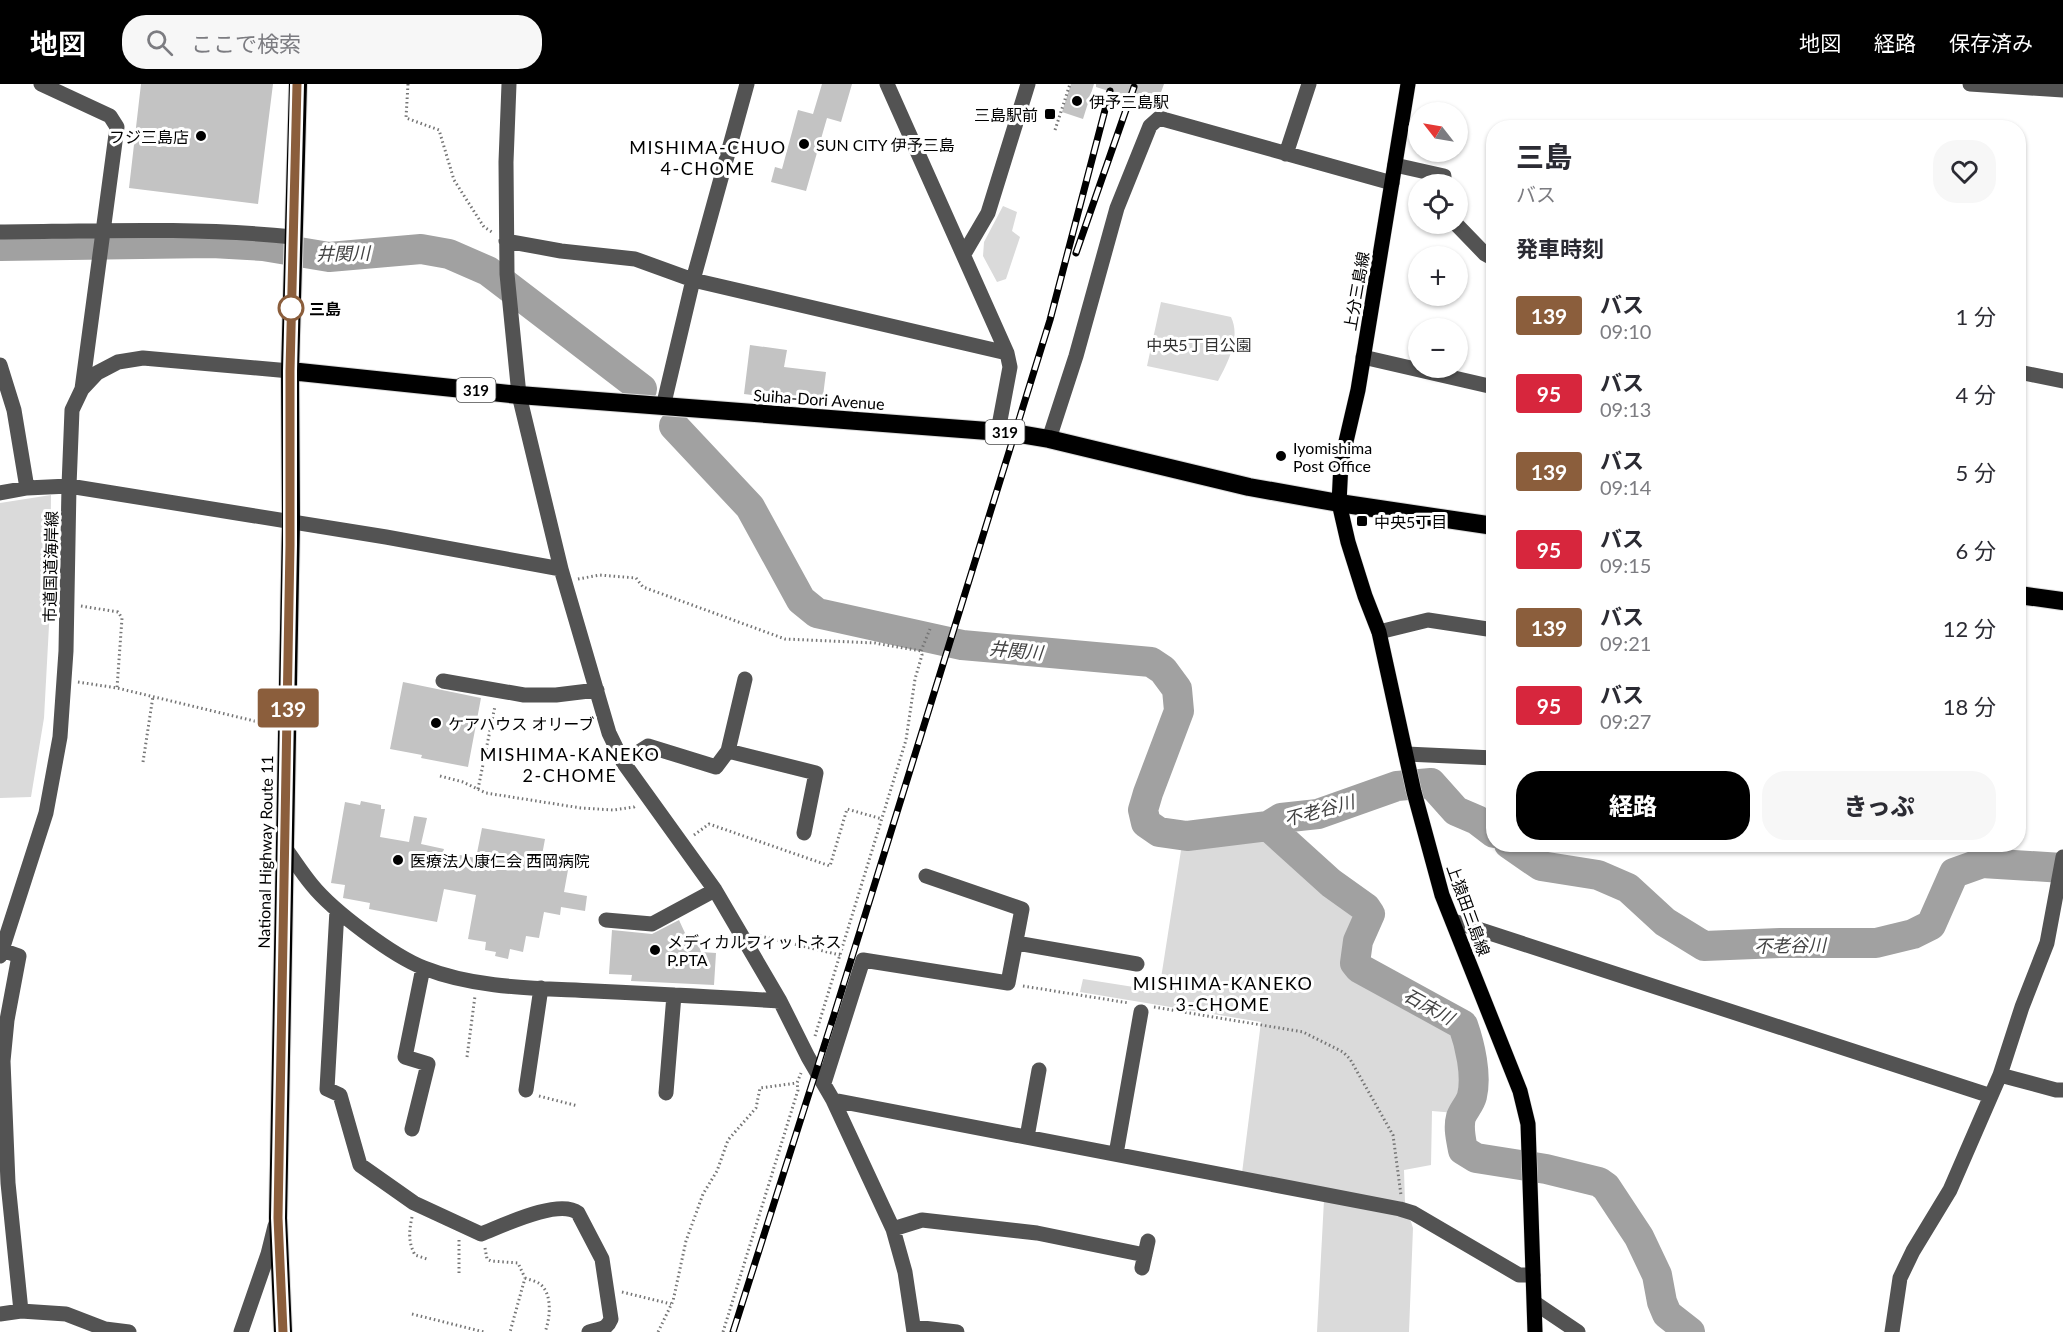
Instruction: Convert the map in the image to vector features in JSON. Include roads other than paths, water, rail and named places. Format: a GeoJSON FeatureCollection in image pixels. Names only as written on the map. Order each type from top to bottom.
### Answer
{"type":"FeatureCollection","features":[{"type":"Feature","properties":{"kind":"highway","name":"National Highway Route 11"},"geometry":{"type":"LineString","coordinates":[[283,1332],[278,1218],[291,522],[290,371],[297,84]]}},
{"type":"Feature","properties":{"kind":"highway","name":"Suiha-Dori Avenue"},"geometry":{"type":"LineString","coordinates":[[290,371],[519,395],[998,431],[1049,439],[1216,480],[1340,503]]}},
{"type":"Feature","properties":{"kind":"highway","name":"319"},"geometry":{"type":"LineString","coordinates":[[1340,503],[1486,524]]}},
{"type":"Feature","properties":{"kind":"highway"},"geometry":{"type":"LineString","coordinates":[[2026,596],[2063,601]]}},
{"type":"Feature","properties":{"kind":"main road","name":"上分三島線"},"geometry":{"type":"LineString","coordinates":[[1340,503],[1341,463],[1358,390],[1408,84]]}},
{"type":"Feature","properties":{"kind":"main road","name":"上猿田三島線"},"geometry":{"type":"LineString","coordinates":[[1340,503],[1348,542],[1379,632],[1414,792],[1442,895],[1521,1091],[1528,1124],[1535,1332]]}},
{"type":"Feature","properties":{"kind":"street"},"geometry":{"type":"LineString","coordinates":[[41,84],[110,116],[117,127],[82,389]]}},
{"type":"Feature","properties":{"kind":"street"},"geometry":{"type":"LineString","coordinates":[[509,84],[506,162],[507,274],[519,395],[563,576],[609,733],[623,762],[715,890],[741,931],[808,1057],[834,1100],[893,1229],[905,1272],[914,1329],[957,1332]]}},
{"type":"Feature","properties":{"kind":"street"},"geometry":{"type":"LineString","coordinates":[[663,407],[693,280],[747,84]]}},
{"type":"Feature","properties":{"kind":"street"},"geometry":{"type":"LineString","coordinates":[[886,84],[1007,353],[1010,367],[998,431]]}},
{"type":"Feature","properties":{"kind":"street"},"geometry":{"type":"LineString","coordinates":[[964,254],[988,213],[1028,84]]}},
{"type":"Feature","properties":{"kind":"street"},"geometry":{"type":"LineString","coordinates":[[1286,154],[1309,84]]}},
{"type":"Feature","properties":{"kind":"street"},"geometry":{"type":"LineString","coordinates":[[1970,84],[2063,90]]}},
{"type":"Feature","properties":{"kind":"street"},"geometry":{"type":"LineString","coordinates":[[1049,439],[1076,356],[1117,208],[1150,126],[1159,118],[1392,183]]}},
{"type":"Feature","properties":{"kind":"street"},"geometry":{"type":"LineString","coordinates":[[1395,165],[1435,174]]}},
{"type":"Feature","properties":{"kind":"street"},"geometry":{"type":"LineString","coordinates":[[0,232],[196,230],[293,237]]}},
{"type":"Feature","properties":{"kind":"street"},"geometry":{"type":"LineString","coordinates":[[1466,234],[1486,255]]}},
{"type":"Feature","properties":{"kind":"street"},"geometry":{"type":"LineString","coordinates":[[506,241],[561,251],[635,259],[693,280],[1007,353]]}},
{"type":"Feature","properties":{"kind":"street"},"geometry":{"type":"LineString","coordinates":[[1363,357],[1486,385]]}},
{"type":"Feature","properties":{"kind":"street","name":"市道国道海岸線"},"geometry":{"type":"LineString","coordinates":[[3,943],[46,813],[60,737],[67,604],[72,410],[82,389],[98,373],[118,362],[143,358],[290,371]]}},
{"type":"Feature","properties":{"kind":"street"},"geometry":{"type":"LineString","coordinates":[[0,365],[14,410],[27,488]]}},
{"type":"Feature","properties":{"kind":"street"},"geometry":{"type":"LineString","coordinates":[[2026,373],[2063,381]]}},
{"type":"Feature","properties":{"kind":"street"},"geometry":{"type":"LineString","coordinates":[[0,493],[27,488],[69,486],[291,522],[563,576]]}},
{"type":"Feature","properties":{"kind":"street"},"geometry":{"type":"LineString","coordinates":[[1379,632],[1428,620],[1486,629]]}},
{"type":"Feature","properties":{"kind":"street"},"geometry":{"type":"LineString","coordinates":[[623,762],[648,746],[716,767],[728,751],[745,679]]}},
{"type":"Feature","properties":{"kind":"street"},"geometry":{"type":"LineString","coordinates":[[443,681],[524,695],[556,695],[597,690]]}},
{"type":"Feature","properties":{"kind":"street"},"geometry":{"type":"LineString","coordinates":[[728,751],[816,773],[804,833]]}},
{"type":"Feature","properties":{"kind":"street"},"geometry":{"type":"LineString","coordinates":[[1406,754],[1486,758]]}},
{"type":"Feature","properties":{"kind":"street"},"geometry":{"type":"LineString","coordinates":[[285,848],[312,885],[337,910],[398,954],[423,968],[477,982],[541,988],[780,1001]]}},
{"type":"Feature","properties":{"kind":"street"},"geometry":{"type":"LineString","coordinates":[[1892,1332],[1900,1278],[1913,1251],[1950,1190],[2000,1075],[2022,1007],[2047,944],[2063,857]]}},
{"type":"Feature","properties":{"kind":"street"},"geometry":{"type":"LineString","coordinates":[[824,1083],[863,960],[1008,983],[1022,909],[927,876]]}},
{"type":"Feature","properties":{"kind":"street"},"geometry":{"type":"LineString","coordinates":[[606,920],[652,924],[715,890]]}},
{"type":"Feature","properties":{"kind":"street"},"geometry":{"type":"LineString","coordinates":[[337,910],[327,1089],[340,1095],[360,1165],[414,1203],[481,1234],[535,1214],[574,1210],[578,1213],[602,1260],[611,1319],[608,1326],[602,1330],[590,1332]]}},
{"type":"Feature","properties":{"kind":"street"},"geometry":{"type":"LineString","coordinates":[[1453,921],[1991,1096]]}},
{"type":"Feature","properties":{"kind":"street"},"geometry":{"type":"LineString","coordinates":[[3,943],[19,956],[7,1020],[3,1061],[8,1183],[21,1311]]}},
{"type":"Feature","properties":{"kind":"street"},"geometry":{"type":"LineString","coordinates":[[1016,943],[1137,964]]}},
{"type":"Feature","properties":{"kind":"street"},"geometry":{"type":"LineString","coordinates":[[412,1129],[428,1064],[405,1057],[423,968]]}},
{"type":"Feature","properties":{"kind":"street"},"geometry":{"type":"LineString","coordinates":[[526,1090],[541,988]]}},
{"type":"Feature","properties":{"kind":"street"},"geometry":{"type":"LineString","coordinates":[[666,1093],[674,994]]}},
{"type":"Feature","properties":{"kind":"street"},"geometry":{"type":"LineString","coordinates":[[1116,1154],[1138,1007]]}},
{"type":"Feature","properties":{"kind":"street"},"geometry":{"type":"LineString","coordinates":[[1027,1137],[1039,1070]]}},
{"type":"Feature","properties":{"kind":"street"},"geometry":{"type":"LineString","coordinates":[[2000,1075],[2063,1090]]}},
{"type":"Feature","properties":{"kind":"street"},"geometry":{"type":"LineString","coordinates":[[834,1100],[1400,1209],[1413,1213],[1519,1275],[1533,1275]]}},
{"type":"Feature","properties":{"kind":"street"},"geometry":{"type":"LineString","coordinates":[[242,1332],[278,1218]]}},
{"type":"Feature","properties":{"kind":"street"},"geometry":{"type":"LineString","coordinates":[[893,1229],[922,1220],[1037,1233],[1145,1254]]}},
{"type":"Feature","properties":{"kind":"street"},"geometry":{"type":"LineString","coordinates":[[1534,1303],[1578,1332]]}},
{"type":"Feature","properties":{"kind":"street"},"geometry":{"type":"LineString","coordinates":[[0,1314],[21,1311],[66,1314],[105,1329],[129,1332]]}},
{"type":"Feature","properties":{"kind":"waterway","name":"井関川"},"geometry":{"type":"LineString","coordinates":[[0,246],[212,243],[263,246],[329,257],[421,249],[449,254],[488,271],[642,389]]}},
{"type":"Feature","properties":{"kind":"waterway","name":"井関川"},"geometry":{"type":"LineString","coordinates":[[674,426],[750,507],[801,600],[817,613],[962,645],[1151,662],[1163,670],[1177,689],[1179,711],[1143,810],[1146,823],[1159,832],[1187,836],[1268,826],[1281,818],[1318,814],[1397,786],[1431,783],[1456,811],[1477,820],[1486,827]]}},
{"type":"Feature","properties":{"kind":"waterway","name":"石床川"},"geometry":{"type":"LineString","coordinates":[[1268,826],[1331,883],[1366,908],[1370,914],[1358,941],[1355,963],[1359,968],[1463,1025],[1474,1079],[1472,1096],[1460,1121],[1463,1150],[1476,1158],[1546,1169],[1599,1182],[1606,1187],[1639,1237],[1657,1275],[1662,1302],[1667,1314],[1690,1332]]}},
{"type":"Feature","properties":{"kind":"waterway","name":"不老谷川"},"geometry":{"type":"LineString","coordinates":[[1521,852],[1541,866],[1598,875],[1628,888],[1665,922],[1704,946],[1876,943],[1913,934],[1931,925],[1954,873],[1982,863],[2063,868]]}},
{"type":"Feature","properties":{"kind":"railway"},"geometry":{"type":"LineString","coordinates":[[1076,253],[1134,87]]}},
{"type":"Feature","properties":{"kind":"railway"},"geometry":{"type":"LineString","coordinates":[[733,1332],[1050,320],[1110,91]]}},
{"type":"Feature","properties":{"kind":"place","name":"伊予三島駅"},"geometry":{"type":"Point","coordinates":[1077,101]}},
{"type":"Feature","properties":{"kind":"place","name":"三島駅前"},"geometry":{"type":"Point","coordinates":[1050,114]}},
{"type":"Feature","properties":{"kind":"place","name":"フジ三島店"},"geometry":{"type":"Point","coordinates":[201,136]}},
{"type":"Feature","properties":{"kind":"place","name":"SUN CITY 伊予三島"},"geometry":{"type":"Point","coordinates":[804,144]}},
{"type":"Feature","properties":{"kind":"place","name":"三島"},"geometry":{"type":"Point","coordinates":[291,308]}},
{"type":"Feature","properties":{"kind":"place","name":"Iyomishima Post Office"},"geometry":{"type":"Point","coordinates":[1281,456]}},
{"type":"Feature","properties":{"kind":"place","name":"中央5丁目"},"geometry":{"type":"Point","coordinates":[1362,521]}},
{"type":"Feature","properties":{"kind":"place","name":"ケアハウス オリーブ"},"geometry":{"type":"Point","coordinates":[436,723]}},
{"type":"Feature","properties":{"kind":"place","name":"医療法人康仁会 西岡病院"},"geometry":{"type":"Point","coordinates":[398,860]}},
{"type":"Feature","properties":{"kind":"place","name":"メディカルフィットネス P.PTA"},"geometry":{"type":"Point","coordinates":[655,950]}},
{"type":"Feature","properties":{"kind":"district","name":"MISHIMA-CHUO 4-CHOME"},"geometry":{"type":"Point","coordinates":[708,157]}},
{"type":"Feature","properties":{"kind":"district","name":"MISHIMA-KANEKO 2-CHOME"},"geometry":{"type":"Point","coordinates":[570,764]}},
{"type":"Feature","properties":{"kind":"district","name":"MISHIMA-KANEKO 3-CHOME"},"geometry":{"type":"Point","coordinates":[1223,993]}},
{"type":"Feature","properties":{"kind":"park label","name":"中央5丁目公園"},"geometry":{"type":"Point","coordinates":[1199,344]}}]}
